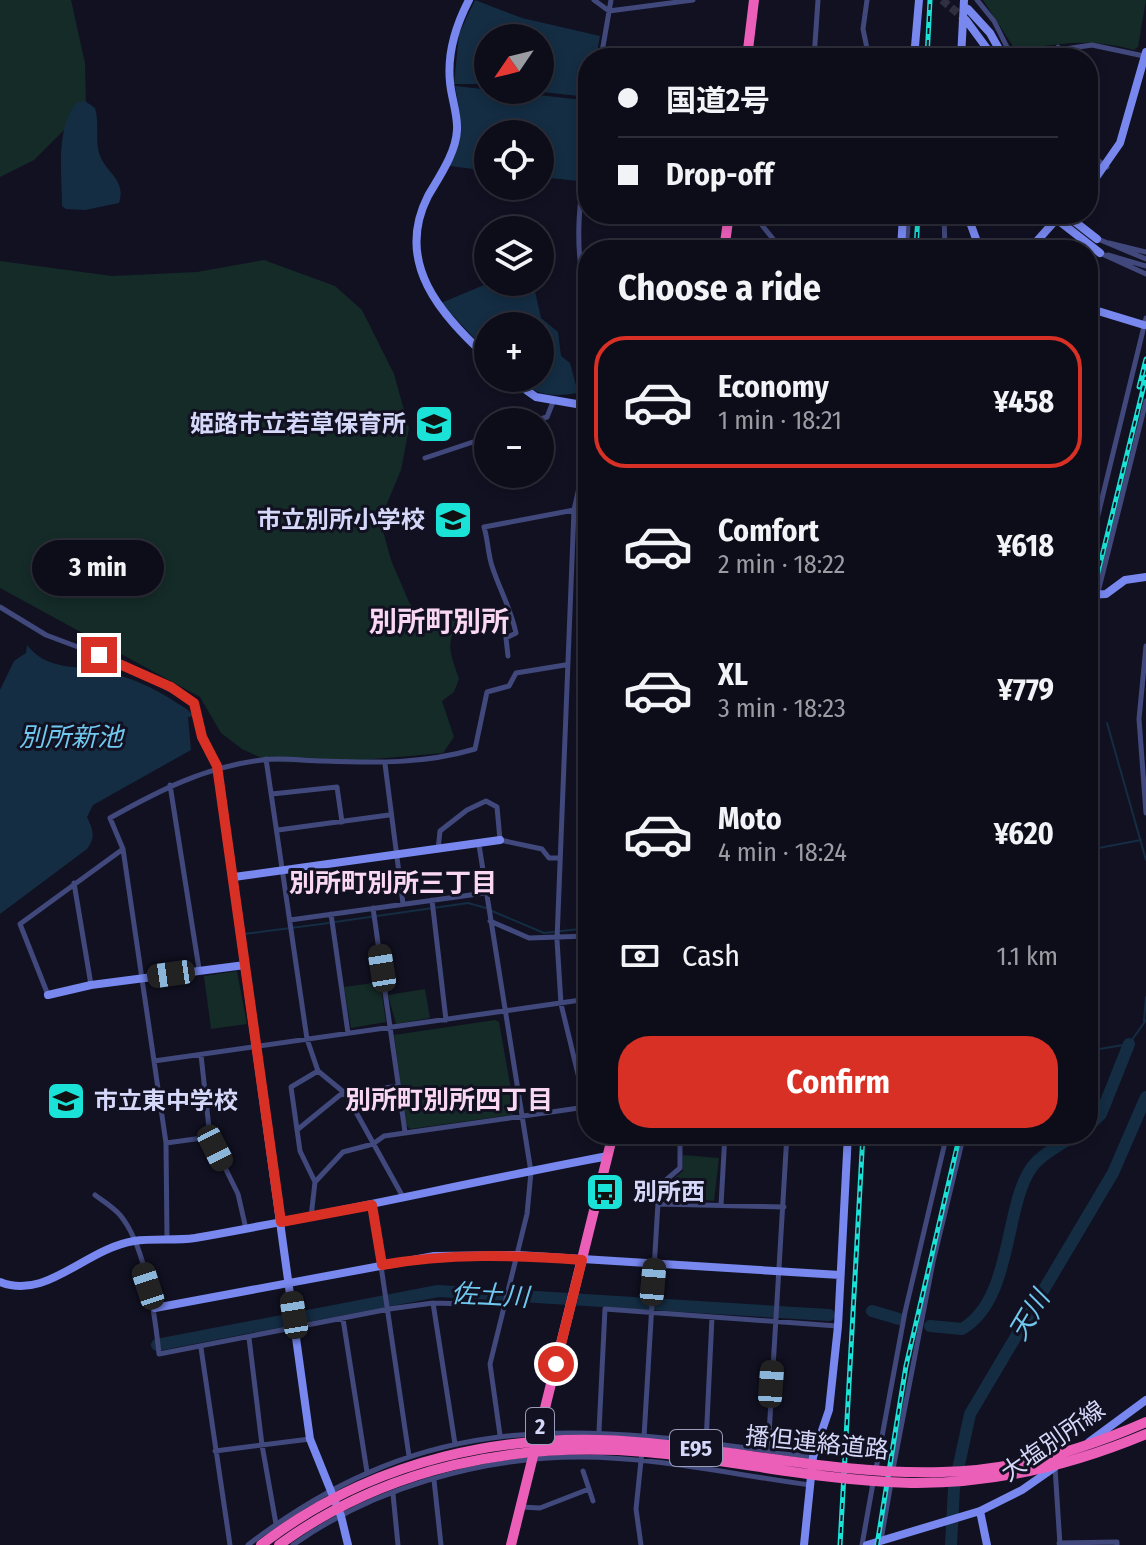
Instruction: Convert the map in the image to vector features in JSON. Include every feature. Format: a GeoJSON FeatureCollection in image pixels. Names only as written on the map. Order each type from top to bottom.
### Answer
{"type":"FeatureCollection","features":[{"type":"Feature","properties":{"kind":"highway"},"geometry":{"type":"LineString","coordinates":[[748,48],[754,0]]}},
{"type":"Feature","properties":{"kind":"highway","name":"2"},"geometry":{"type":"LineString","coordinates":[[511,1545],[611,1144]]}},
{"type":"Feature","properties":{"kind":"highway","name":"播但連絡道路"},"geometry":{"type":"LineString","coordinates":[[261,1545],[308,1513],[374,1479],[441,1456],[513,1442],[601,1439],[822,1467],[945,1472],[1035,1459],[1097,1442],[1146,1422]]}},
{"type":"Feature","properties":{"kind":"highway","name":"播但連絡道路"},"geometry":{"type":"LineString","coordinates":[[279,1545],[333,1510],[378,1489],[444,1465],[514,1453],[600,1449],[821,1477],[947,1482],[1061,1464],[1146,1434]]}},
{"type":"Feature","properties":{"kind":"street"},"geometry":{"type":"LineString","coordinates":[[469,0],[459,19],[450,51],[449,80],[458,129],[452,150],[415,230],[417,253],[434,300],[445,318],[474,345]]}},
{"type":"Feature","properties":{"kind":"street"},"geometry":{"type":"LineString","coordinates":[[594,0],[609,11],[693,0]]}},
{"type":"Feature","properties":{"kind":"street"},"geometry":{"type":"LineString","coordinates":[[603,48],[611,0]]}},
{"type":"Feature","properties":{"kind":"street"},"geometry":{"type":"LineString","coordinates":[[815,48],[818,0]]}},
{"type":"Feature","properties":{"kind":"street"},"geometry":{"type":"LineString","coordinates":[[867,0],[863,29],[867,48]]}},
{"type":"Feature","properties":{"kind":"street"},"geometry":{"type":"LineString","coordinates":[[915,48],[919,0]]}},
{"type":"Feature","properties":{"kind":"street"},"geometry":{"type":"LineString","coordinates":[[977,0],[994,21],[1005,48]]}},
{"type":"Feature","properties":{"kind":"street"},"geometry":{"type":"LineString","coordinates":[[966,4],[1001,48]]}},
{"type":"Feature","properties":{"kind":"street"},"geometry":{"type":"LineString","coordinates":[[962,48],[966,4]]}},
{"type":"Feature","properties":{"kind":"street"},"geometry":{"type":"LineString","coordinates":[[966,20],[987,48]]}},
{"type":"Feature","properties":{"kind":"street"},"geometry":{"type":"LineString","coordinates":[[1054,48],[1092,45],[1146,55],[1126,129],[1107,167],[1098,177]]}},
{"type":"Feature","properties":{"kind":"street"},"geometry":{"type":"LineString","coordinates":[[1098,160],[1107,167]]}},
{"type":"Feature","properties":{"kind":"street"},"geometry":{"type":"LineString","coordinates":[[761,224],[774,240]]}},
{"type":"Feature","properties":{"kind":"street"},"geometry":{"type":"LineString","coordinates":[[1037,240],[1051,224]]}},
{"type":"Feature","properties":{"kind":"street"},"geometry":{"type":"LineString","coordinates":[[1068,224],[1086,240]]}},
{"type":"Feature","properties":{"kind":"street"},"geometry":{"type":"LineString","coordinates":[[1073,224],[1097,239],[1146,259]]}},
{"type":"Feature","properties":{"kind":"street"},"geometry":{"type":"LineString","coordinates":[[1097,239],[1146,252]]}},
{"type":"Feature","properties":{"kind":"street"},"geometry":{"type":"LineString","coordinates":[[1100,253],[1146,266]]}},
{"type":"Feature","properties":{"kind":"street"},"geometry":{"type":"LineString","coordinates":[[1100,253],[1146,274]]}},
{"type":"Feature","properties":{"kind":"street"},"geometry":{"type":"LineString","coordinates":[[1098,311],[1145,323],[1098,508]]}},
{"type":"Feature","properties":{"kind":"street"},"geometry":{"type":"LineString","coordinates":[[529,392],[553,402],[578,405]]}},
{"type":"Feature","properties":{"kind":"street"},"geometry":{"type":"LineString","coordinates":[[1146,401],[1098,595],[1106,594],[1125,580],[1146,577]]}},
{"type":"Feature","properties":{"kind":"street"},"geometry":{"type":"LineString","coordinates":[[551,408],[553,402]]}},
{"type":"Feature","properties":{"kind":"street"},"geometry":{"type":"LineString","coordinates":[[425,458],[474,442]]}},
{"type":"Feature","properties":{"kind":"street"},"geometry":{"type":"LineString","coordinates":[[578,492],[574,510],[565,665],[557,940],[561,1004],[578,1074]]}},
{"type":"Feature","properties":{"kind":"street"},"geometry":{"type":"LineString","coordinates":[[508,656],[506,638],[516,633],[509,601],[502,594],[490,561],[484,527],[574,510]]}},
{"type":"Feature","properties":{"kind":"street"},"geometry":{"type":"LineString","coordinates":[[0,607],[46,635],[126,665],[194,703],[202,737],[217,766],[310,1439],[341,1516],[348,1545]]}},
{"type":"Feature","properties":{"kind":"street"},"geometry":{"type":"LineString","coordinates":[[1146,646],[1139,719],[1146,813]]}},
{"type":"Feature","properties":{"kind":"street"},"geometry":{"type":"LineString","coordinates":[[167,1240],[166,1143],[123,849],[110,818],[170,784],[217,766],[266,759],[385,764],[442,759],[475,749],[487,692],[509,686],[516,673],[565,665]]}},
{"type":"Feature","properties":{"kind":"street"},"geometry":{"type":"LineString","coordinates":[[266,759],[307,1039],[318,1071],[346,1094],[404,1198]]}},
{"type":"Feature","properties":{"kind":"street"},"geometry":{"type":"LineString","coordinates":[[385,764],[389,815],[403,904]]}},
{"type":"Feature","properties":{"kind":"street"},"geometry":{"type":"LineString","coordinates":[[170,784],[199,969]]}},
{"type":"Feature","properties":{"kind":"street"},"geometry":{"type":"LineString","coordinates":[[272,794],[337,787],[342,822]]}},
{"type":"Feature","properties":{"kind":"street"},"geometry":{"type":"LineString","coordinates":[[438,850],[440,831],[467,810],[486,801],[497,807],[500,840]]}},
{"type":"Feature","properties":{"kind":"street"},"geometry":{"type":"LineString","coordinates":[[278,830],[389,815]]}},
{"type":"Feature","properties":{"kind":"street"},"geometry":{"type":"LineString","coordinates":[[234,877],[500,840],[542,849],[549,858],[559,858]]}},
{"type":"Feature","properties":{"kind":"street"},"geometry":{"type":"LineString","coordinates":[[479,845],[503,1012],[531,1172],[518,1255],[490,1364],[500,1435]]}},
{"type":"Feature","properties":{"kind":"street"},"geometry":{"type":"LineString","coordinates":[[123,849],[20,924],[48,995],[91,985],[245,965]]}},
{"type":"Feature","properties":{"kind":"street"},"geometry":{"type":"LineString","coordinates":[[74,883],[91,985]]}},
{"type":"Feature","properties":{"kind":"street"},"geometry":{"type":"LineString","coordinates":[[290,920],[485,893]]}},
{"type":"Feature","properties":{"kind":"street"},"geometry":{"type":"LineString","coordinates":[[432,900],[446,1020]]}},
{"type":"Feature","properties":{"kind":"street"},"geometry":{"type":"LineString","coordinates":[[373,908],[405,1132]]}},
{"type":"Feature","properties":{"kind":"street"},"geometry":{"type":"LineString","coordinates":[[331,914],[348,1033]]}},
{"type":"Feature","properties":{"kind":"street"},"geometry":{"type":"LineString","coordinates":[[489,920],[529,938],[557,940],[578,937]]}},
{"type":"Feature","properties":{"kind":"street"},"geometry":{"type":"LineString","coordinates":[[154,1061],[256,1049],[578,1001]]}},
{"type":"Feature","properties":{"kind":"street"},"geometry":{"type":"LineString","coordinates":[[201,1055],[210,1137],[238,1194],[246,1229]]}},
{"type":"Feature","properties":{"kind":"street"},"geometry":{"type":"LineString","coordinates":[[311,1218],[315,1182],[296,1131],[291,1087],[318,1071]]}},
{"type":"Feature","properties":{"kind":"street"},"geometry":{"type":"LineString","coordinates":[[296,1131],[331,1106],[340,1095],[398,1086]]}},
{"type":"Feature","properties":{"kind":"street"},"geometry":{"type":"LineString","coordinates":[[315,1182],[343,1152],[373,1144],[384,1136],[578,1108]]}},
{"type":"Feature","properties":{"kind":"street"},"geometry":{"type":"LineString","coordinates":[[166,1143],[210,1137]]}},
{"type":"Feature","properties":{"kind":"street"},"geometry":{"type":"LineString","coordinates":[[641,1545],[636,1509],[644,1435],[659,1186],[680,1168],[680,1144]]}},
{"type":"Feature","properties":{"kind":"street"},"geometry":{"type":"LineString","coordinates":[[721,1205],[724,1144]]}},
{"type":"Feature","properties":{"kind":"street"},"geometry":{"type":"LineString","coordinates":[[768,1451],[787,1144]]}},
{"type":"Feature","properties":{"kind":"street"},"geometry":{"type":"LineString","coordinates":[[804,1545],[813,1457],[829,1410],[838,1326],[847,1144]]}},
{"type":"Feature","properties":{"kind":"street"},"geometry":{"type":"LineString","coordinates":[[865,1545],[905,1312],[945,1144]]}},
{"type":"Feature","properties":{"kind":"street"},"geometry":{"type":"LineString","coordinates":[[881,1540],[927,1290],[962,1144]]}},
{"type":"Feature","properties":{"kind":"street"},"geometry":{"type":"LineString","coordinates":[[0,1282],[14,1288],[38,1287],[91,1255],[133,1241],[167,1240],[311,1218],[608,1156]]}},
{"type":"Feature","properties":{"kind":"street"},"geometry":{"type":"LineString","coordinates":[[95,1195],[120,1215],[133,1241],[155,1308],[159,1354],[249,1338],[295,1322],[343,1319],[388,1303],[506,1300]]}},
{"type":"Feature","properties":{"kind":"street"},"geometry":{"type":"LineString","coordinates":[[658,1204],[784,1207]]}},
{"type":"Feature","properties":{"kind":"street"},"geometry":{"type":"LineString","coordinates":[[372,1205],[409,1456]]}},
{"type":"Feature","properties":{"kind":"street"},"geometry":{"type":"LineString","coordinates":[[155,1308],[434,1256],[518,1255],[840,1275]]}},
{"type":"Feature","properties":{"kind":"street"},"geometry":{"type":"LineString","coordinates":[[433,1303],[455,1444]]}},
{"type":"Feature","properties":{"kind":"street"},"geometry":{"type":"LineString","coordinates":[[599,1431],[605,1309],[775,1324],[838,1326]]}},
{"type":"Feature","properties":{"kind":"street"},"geometry":{"type":"LineString","coordinates":[[706,1443],[712,1317]]}},
{"type":"Feature","properties":{"kind":"street"},"geometry":{"type":"LineString","coordinates":[[343,1319],[367,1472]]}},
{"type":"Feature","properties":{"kind":"street"},"geometry":{"type":"LineString","coordinates":[[249,1338],[262,1445],[276,1524]]}},
{"type":"Feature","properties":{"kind":"street"},"geometry":{"type":"LineString","coordinates":[[201,1348],[230,1545]]}},
{"type":"Feature","properties":{"kind":"street","name":"大塩別所線"},"geometry":{"type":"LineString","coordinates":[[865,1545],[980,1511],[1022,1490],[1146,1400]]}},
{"type":"Feature","properties":{"kind":"street"},"geometry":{"type":"LineString","coordinates":[[248,1545],[276,1524],[367,1472],[409,1456],[500,1435],[599,1431],[813,1457]]}},
{"type":"Feature","properties":{"kind":"street"},"geometry":{"type":"LineString","coordinates":[[215,1451],[310,1439]]}},
{"type":"Feature","properties":{"kind":"street"},"geometry":{"type":"LineString","coordinates":[[296,1544],[341,1516],[393,1494],[483,1467],[533,1459],[583,1457],[640,1462],[810,1485]]}},
{"type":"Feature","properties":{"kind":"street"},"geometry":{"type":"LineString","coordinates":[[1055,1467],[1060,1544],[1117,1542],[1117,1545]]}},
{"type":"Feature","properties":{"kind":"street"},"geometry":{"type":"LineString","coordinates":[[583,1471],[593,1501]]}},
{"type":"Feature","properties":{"kind":"street"},"geometry":{"type":"LineString","coordinates":[[434,1480],[441,1545]]}},
{"type":"Feature","properties":{"kind":"street"},"geometry":{"type":"LineString","coordinates":[[521,1507],[540,1508],[589,1489]]}},
{"type":"Feature","properties":{"kind":"street"},"geometry":{"type":"LineString","coordinates":[[393,1494],[398,1545]]}},
{"type":"Feature","properties":{"kind":"street"},"geometry":{"type":"LineString","coordinates":[[980,1511],[987,1545]]}},
{"type":"Feature","properties":{"kind":"green space"},"geometry":{"type":"Polygon","coordinates":[[[0,0],[71,0],[85,63],[86,108],[34,160],[0,177],[0,0]]]}},
{"type":"Feature","properties":{"kind":"green space"},"geometry":{"type":"Polygon","coordinates":[[[983,0],[1146,0],[1138,47],[1134,50],[1075,43],[1014,48],[983,0]]]}},
{"type":"Feature","properties":{"kind":"green space"},"geometry":{"type":"Polygon","coordinates":[[[264,260],[335,286],[362,310],[394,374],[409,428],[401,470],[380,520],[391,560],[409,602],[422,622],[463,609],[468,611],[455,629],[450,643],[459,679],[454,692],[442,701],[454,737],[443,753],[330,763],[270,762],[242,749],[221,733],[200,697],[0,588],[0,261],[112,276],[197,272],[264,260]]]}},
{"type":"Feature","properties":{"kind":"green space"},"geometry":{"type":"Polygon","coordinates":[[[237,971],[247,1024],[211,1029],[204,976],[237,971]]]}},
{"type":"Feature","properties":{"kind":"green space"},"geometry":{"type":"Polygon","coordinates":[[[380,982],[386,1022],[351,1028],[344,987],[380,982]]]}},
{"type":"Feature","properties":{"kind":"green space"},"geometry":{"type":"Polygon","coordinates":[[[425,989],[430,1018],[396,1024],[388,995],[425,989]]]}},
{"type":"Feature","properties":{"kind":"green space"},"geometry":{"type":"Polygon","coordinates":[[[495,1020],[499,1022],[515,1112],[512,1115],[410,1129],[406,1125],[394,1035],[495,1020]]]}},
{"type":"Feature","properties":{"kind":"green space"},"geometry":{"type":"Polygon","coordinates":[[[683,1155],[719,1158],[714,1201],[661,1195],[663,1187],[683,1171],[683,1155]]]}},
{"type":"Feature","properties":{"kind":"water"},"geometry":{"type":"Polygon","coordinates":[[[475,0],[522,18],[548,24],[474,24],[474,84],[454,84],[459,34],[475,0]]]}},
{"type":"Feature","properties":{"kind":"water"},"geometry":{"type":"Polygon","coordinates":[[[554,25],[600,36],[598,48],[578,48],[578,96],[554,93],[554,25]]]}},
{"type":"Feature","properties":{"kind":"water"},"geometry":{"type":"Polygon","coordinates":[[[455,86],[474,88],[474,104],[554,104],[554,97],[578,99],[578,181],[554,178],[554,120],[474,120],[474,169],[450,166],[458,146],[460,127],[455,86]]]}},
{"type":"Feature","properties":{"kind":"water"},"geometry":{"type":"Polygon","coordinates":[[[85,101],[95,108],[99,152],[121,195],[119,203],[85,210],[66,209],[62,206],[61,166],[65,125],[77,102],[85,101]]]}},
{"type":"Feature","properties":{"kind":"water"},"geometry":{"type":"Polygon","coordinates":[[[474,289],[474,296],[536,296],[540,312],[474,312],[474,338],[441,303],[474,289]]]}},
{"type":"Feature","properties":{"kind":"water"},"geometry":{"type":"Polygon","coordinates":[[[554,329],[558,332],[561,356],[570,363],[578,393],[540,392],[554,392],[554,329]]]}},
{"type":"Feature","properties":{"kind":"water","name":"別所新池"},"geometry":{"type":"Polygon","coordinates":[[[27,645],[35,654],[53,663],[124,677],[150,687],[184,707],[193,716],[188,717],[191,750],[93,805],[87,817],[93,833],[87,849],[0,914],[0,690],[14,661],[26,653],[27,645]]]}},
{"type":"Feature","properties":{"kind":"waterway"},"geometry":{"type":"LineString","coordinates":[[1107,723],[1146,860]]}},
{"type":"Feature","properties":{"kind":"waterway"},"geometry":{"type":"LineString","coordinates":[[1098,848],[1141,840]]}},
{"type":"Feature","properties":{"kind":"waterway"},"geometry":{"type":"LineString","coordinates":[[335,922],[468,903],[486,908]]}},
{"type":"Feature","properties":{"kind":"waterway"},"geometry":{"type":"LineString","coordinates":[[492,911],[544,933],[578,929]]}},
{"type":"Feature","properties":{"kind":"waterway"},"geometry":{"type":"LineString","coordinates":[[244,934],[329,923]]}},
{"type":"Feature","properties":{"kind":"waterway"},"geometry":{"type":"LineString","coordinates":[[1144,1021],[1146,997]]}},
{"type":"Feature","properties":{"kind":"waterway"},"geometry":{"type":"LineString","coordinates":[[1098,1049],[1129,1044],[1146,1020]]}},
{"type":"Feature","properties":{"kind":"waterway","name":"佐土川"},"geometry":{"type":"LineString","coordinates":[[1098,1117],[1129,1044]]}},
{"type":"Feature","properties":{"kind":"waterway","name":"天川"},"geometry":{"type":"LineString","coordinates":[[951,1545],[954,1488],[970,1414],[1113,1173],[1146,1097]]}},
{"type":"Feature","properties":{"kind":"waterway","name":"佐土川"},"geometry":{"type":"LineString","coordinates":[[930,1326],[962,1329],[979,1315],[991,1297],[999,1275],[1023,1184],[1036,1162],[1061,1144]]}},
{"type":"Feature","properties":{"kind":"waterway","name":"佐土川"},"geometry":{"type":"LineString","coordinates":[[157,1345],[438,1291],[829,1315]]}},
{"type":"Feature","properties":{"kind":"waterway","name":"佐土川"},"geometry":{"type":"LineString","coordinates":[[872,1311],[899,1319]]}},
{"type":"Feature","properties":{"kind":"tunnel"},"geometry":{"type":"LineString","coordinates":[[942,0],[966,20]]}},
{"type":"Feature","properties":{"kind":"railway"},"geometry":{"type":"LineString","coordinates":[[928,48],[930,0]]}},
{"type":"Feature","properties":{"kind":"railway"},"geometry":{"type":"LineString","coordinates":[[917,224],[917,240]]}},
{"type":"Feature","properties":{"kind":"railway"},"geometry":{"type":"LineString","coordinates":[[1139,387],[1146,359]]}},
{"type":"Feature","properties":{"kind":"railway"},"geometry":{"type":"LineString","coordinates":[[1098,572],[1146,377]]}},
{"type":"Feature","properties":{"kind":"railway"},"geometry":{"type":"LineString","coordinates":[[840,1545],[862,1144]]}},
{"type":"Feature","properties":{"kind":"railway"},"geometry":{"type":"LineString","coordinates":[[877,1545],[906,1366],[958,1144]]}},
{"type":"Feature","properties":{"kind":"place","name":"姫路市立若草保育所"},"geometry":{"type":"Point","coordinates":[434,424]}},
{"type":"Feature","properties":{"kind":"place","name":"市立別所小学校"},"geometry":{"type":"Point","coordinates":[453,520]}},
{"type":"Feature","properties":{"kind":"place","name":"市立東中学校"},"geometry":{"type":"Point","coordinates":[66,1101]}},
{"type":"Feature","properties":{"kind":"place","name":"別所西"},"geometry":{"type":"Point","coordinates":[605,1192]}},
{"type":"Feature","properties":{"kind":"district","name":"別所町別所"},"geometry":{"type":"Point","coordinates":[439,621]}},
{"type":"Feature","properties":{"kind":"district","name":"別所町別所三丁目"},"geometry":{"type":"Point","coordinates":[393,883]}},
{"type":"Feature","properties":{"kind":"district","name":"別所町別所四丁目"},"geometry":{"type":"Point","coordinates":[449,1100]}},
{"type":"Feature","properties":{"kind":"route"},"geometry":{"type":"LineString","coordinates":[[99,655],[171,687],[194,703],[202,737],[217,766],[281,1222],[372,1205],[382,1265],[434,1256],[518,1255],[582,1260],[556,1364]]}}]}
